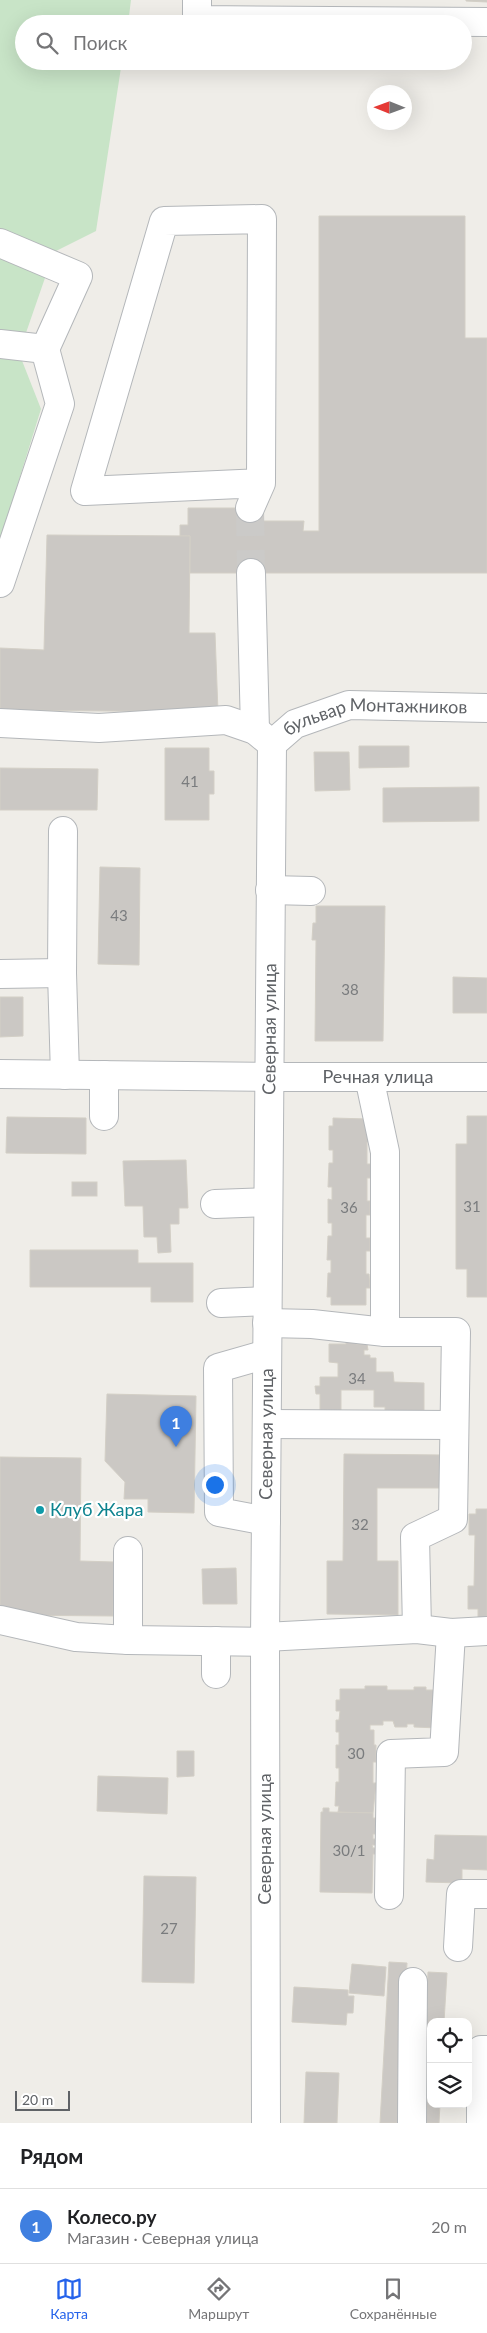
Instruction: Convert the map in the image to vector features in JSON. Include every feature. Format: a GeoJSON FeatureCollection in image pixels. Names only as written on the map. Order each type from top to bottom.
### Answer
{"type":"FeatureCollection","features":[{"type":"Feature","properties":{"kind":"street"},"geometry":{"type":"LineString","coordinates":[[197,10],[318,15]]}},
{"type":"Feature","properties":{"kind":"street"},"geometry":{"type":"LineString","coordinates":[[472,21],[487,22]]}},
{"type":"Feature","properties":{"kind":"street"},"geometry":{"type":"LineString","coordinates":[[250,508],[261,483],[262,219],[164,221],[85,491],[261,483]]}},
{"type":"Feature","properties":{"kind":"street"},"geometry":{"type":"LineString","coordinates":[[0,243],[78,276],[45,349],[60,404],[0,583]]}},
{"type":"Feature","properties":{"kind":"street"},"geometry":{"type":"LineString","coordinates":[[0,344],[45,349]]}},
{"type":"Feature","properties":{"kind":"street","name":"Северная улица"},"geometry":{"type":"LineString","coordinates":[[251,573],[263,737],[270,890],[268,1424],[265,1639],[266,2123]]}},
{"type":"Feature","properties":{"kind":"street","name":"бульвар Монтажников"},"geometry":{"type":"LineString","coordinates":[[263,737],[348,705],[487,708]]}},
{"type":"Feature","properties":{"kind":"street"},"geometry":{"type":"LineString","coordinates":[[0,723],[100,728],[226,720],[263,737]]}},
{"type":"Feature","properties":{"kind":"street"},"geometry":{"type":"LineString","coordinates":[[62,831],[62,973],[65,1075]]}},
{"type":"Feature","properties":{"kind":"street"},"geometry":{"type":"LineString","coordinates":[[270,890],[311,890]]}},
{"type":"Feature","properties":{"kind":"street"},"geometry":{"type":"LineString","coordinates":[[0,974],[62,973]]}},
{"type":"Feature","properties":{"kind":"street","name":"Речная улица"},"geometry":{"type":"LineString","coordinates":[[0,1074],[487,1077]]}},
{"type":"Feature","properties":{"kind":"street"},"geometry":{"type":"LineString","coordinates":[[104,1075],[104,1116]]}},
{"type":"Feature","properties":{"kind":"street"},"geometry":{"type":"LineString","coordinates":[[369,1077],[385,1152],[385,1332]]}},
{"type":"Feature","properties":{"kind":"street"},"geometry":{"type":"LineString","coordinates":[[215,1204],[268,1202]]}},
{"type":"Feature","properties":{"kind":"street"},"geometry":{"type":"LineString","coordinates":[[221,1303],[267,1312],[312,1324],[385,1332],[456,1332],[453,1519],[416,1537],[417,1629]]}},
{"type":"Feature","properties":{"kind":"street"},"geometry":{"type":"LineString","coordinates":[[266,1521],[219,1512],[218,1368],[267,1354]]}},
{"type":"Feature","properties":{"kind":"street"},"geometry":{"type":"LineString","coordinates":[[268,1424],[454,1425]]}},
{"type":"Feature","properties":{"kind":"street"},"geometry":{"type":"LineString","coordinates":[[128,1551],[128,1640]]}},
{"type":"Feature","properties":{"kind":"street"},"geometry":{"type":"LineString","coordinates":[[0,1620],[76,1637],[128,1640],[216,1641],[417,1629],[451,1633],[487,1631]]}},
{"type":"Feature","properties":{"kind":"street"},"geometry":{"type":"LineString","coordinates":[[390,1895],[391,1754],[444,1752],[451,1633]]}},
{"type":"Feature","properties":{"kind":"street"},"geometry":{"type":"LineString","coordinates":[[216,1641],[216,1674]]}},
{"type":"Feature","properties":{"kind":"street"},"geometry":{"type":"LineString","coordinates":[[458,1948],[461,1894],[487,1894]]}},
{"type":"Feature","properties":{"kind":"street"},"geometry":{"type":"LineString","coordinates":[[412,2123],[413,1982]]}},
{"type":"Feature","properties":{"kind":"street"},"geometry":{"type":"LineString","coordinates":[[481,2123],[481,2050],[487,2050]]}},
{"type":"Feature","properties":{"kind":"green space"},"geometry":{"type":"Polygon","coordinates":[[[0,0],[131,0],[129,15],[15,15],[15,70],[121,70],[96,231],[54,252],[19,353],[41,409],[0,541],[0,0]]]}},
{"type":"Feature","properties":{"kind":"building"},"geometry":{"type":"Polygon","coordinates":[[[487,0],[487,2],[466,1],[487,0]]]}},
{"type":"Feature","properties":{"kind":"building"},"geometry":{"type":"Polygon","coordinates":[[[319,216],[465,216],[465,338],[487,338],[487,573],[190,573],[190,536],[180,536],[180,525],[188,525],[188,508],[259,508],[259,521],[304,521],[303,531],[319,531],[319,216]]]}},
{"type":"Feature","properties":{"kind":"building"},"geometry":{"type":"Polygon","coordinates":[[[47,535],[190,536],[189,633],[215,633],[218,712],[0,710],[0,648],[44,650],[47,535]]]}},
{"type":"Feature","properties":{"kind":"building"},"geometry":{"type":"Polygon","coordinates":[[[359,746],[409,746],[409,767],[359,768],[359,746]]]}},
{"type":"Feature","properties":{"kind":"building"},"geometry":{"type":"Polygon","coordinates":[[[165,748],[209,748],[209,771],[214,771],[214,794],[209,794],[209,820],[165,820],[165,748]]]}},
{"type":"Feature","properties":{"kind":"building"},"geometry":{"type":"Polygon","coordinates":[[[314,752],[349,752],[350,790],[315,791],[314,752]]]}},
{"type":"Feature","properties":{"kind":"building"},"geometry":{"type":"Polygon","coordinates":[[[0,768],[98,769],[97,810],[0,810],[0,768]]]}},
{"type":"Feature","properties":{"kind":"building"},"geometry":{"type":"Polygon","coordinates":[[[479,787],[479,821],[383,822],[383,788],[479,787]]]}},
{"type":"Feature","properties":{"kind":"building"},"geometry":{"type":"Polygon","coordinates":[[[100,867],[140,868],[139,965],[98,964],[100,867]]]}},
{"type":"Feature","properties":{"kind":"building"},"geometry":{"type":"Polygon","coordinates":[[[316,906],[385,906],[383,1041],[315,1041],[316,940],[312,940],[313,923],[316,923],[316,906]]]}},
{"type":"Feature","properties":{"kind":"building"},"geometry":{"type":"Polygon","coordinates":[[[453,977],[487,978],[487,1013],[453,1013],[453,977]]]}},
{"type":"Feature","properties":{"kind":"building"},"geometry":{"type":"Polygon","coordinates":[[[0,997],[23,997],[23,1036],[0,1037],[0,997]]]}},
{"type":"Feature","properties":{"kind":"building"},"geometry":{"type":"Polygon","coordinates":[[[467,1116],[487,1116],[487,1297],[467,1297],[467,1269],[456,1269],[456,1144],[467,1144],[467,1116]]]}},
{"type":"Feature","properties":{"kind":"building"},"geometry":{"type":"Polygon","coordinates":[[[7,1117],[86,1118],[86,1154],[6,1153],[7,1117]]]}},
{"type":"Feature","properties":{"kind":"building"},"geometry":{"type":"Polygon","coordinates":[[[333,1118],[368,1119],[371,1142],[367,1142],[367,1164],[371,1164],[371,1178],[367,1178],[367,1201],[370,1201],[370,1215],[366,1215],[366,1238],[370,1238],[370,1251],[366,1251],[366,1274],[369,1274],[370,1288],[366,1288],[366,1305],[331,1305],[331,1297],[327,1297],[328,1273],[331,1273],[331,1260],[327,1260],[328,1236],[332,1236],[332,1223],[328,1223],[328,1199],[332,1200],[332,1187],[328,1187],[329,1163],[333,1163],[333,1150],[329,1150],[329,1126],[333,1126],[333,1118]]]}},
{"type":"Feature","properties":{"kind":"building"},"geometry":{"type":"Polygon","coordinates":[[[186,1160],[188,1208],[179,1208],[179,1224],[170,1224],[171,1252],[158,1253],[157,1237],[144,1237],[143,1206],[125,1206],[123,1161],[186,1160]]]}},
{"type":"Feature","properties":{"kind":"building"},"geometry":{"type":"Polygon","coordinates":[[[72,1182],[97,1182],[97,1196],[72,1196],[72,1182]]]}},
{"type":"Feature","properties":{"kind":"building"},"geometry":{"type":"Polygon","coordinates":[[[30,1250],[138,1250],[138,1263],[193,1263],[193,1302],[151,1302],[151,1287],[30,1287],[30,1250]]]}},
{"type":"Feature","properties":{"kind":"building"},"geometry":{"type":"Polygon","coordinates":[[[346,1340],[356,1340],[356,1344],[367,1344],[368,1350],[364,1350],[364,1355],[376,1358],[376,1372],[393,1372],[394,1382],[424,1383],[424,1419],[385,1413],[385,1407],[374,1407],[374,1390],[341,1390],[341,1419],[320,1419],[320,1394],[316,1394],[315,1386],[320,1386],[320,1377],[338,1377],[338,1363],[329,1362],[329,1344],[346,1344],[346,1340]]]}},
{"type":"Feature","properties":{"kind":"building"},"geometry":{"type":"Polygon","coordinates":[[[107,1394],[196,1396],[194,1513],[148,1512],[148,1499],[124,1499],[125,1482],[105,1461],[107,1394]]]}},
{"type":"Feature","properties":{"kind":"building"},"geometry":{"type":"Polygon","coordinates":[[[344,1454],[443,1455],[443,1488],[377,1488],[377,1561],[398,1561],[398,1615],[327,1614],[327,1561],[343,1561],[344,1454]]]}},
{"type":"Feature","properties":{"kind":"building","name":"Клуб Жара"},"geometry":{"type":"Polygon","coordinates":[[[0,1457],[81,1458],[80,1561],[114,1562],[113,1616],[0,1615],[0,1457]]]}},
{"type":"Feature","properties":{"kind":"building"},"geometry":{"type":"Polygon","coordinates":[[[476,1509],[487,1509],[487,1618],[478,1618],[478,1609],[468,1609],[468,1586],[474,1586],[475,1535],[469,1535],[469,1514],[476,1514],[476,1509]]]}},
{"type":"Feature","properties":{"kind":"building"},"geometry":{"type":"Polygon","coordinates":[[[236,1568],[237,1604],[203,1604],[202,1569],[236,1568]]]}},
{"type":"Feature","properties":{"kind":"building"},"geometry":{"type":"Polygon","coordinates":[[[365,1686],[387,1686],[387,1690],[414,1690],[414,1687],[426,1687],[426,1690],[438,1690],[438,1728],[414,1727],[414,1724],[407,1724],[407,1727],[395,1727],[393,1721],[383,1721],[383,1725],[370,1725],[370,1730],[374,1730],[374,1745],[376,1745],[376,1762],[373,1762],[373,1783],[376,1783],[373,1813],[338,1812],[339,1806],[335,1806],[336,1782],[339,1782],[339,1768],[336,1768],[336,1745],[339,1745],[339,1732],[336,1732],[336,1720],[339,1720],[340,1711],[336,1711],[336,1700],[340,1700],[340,1689],[365,1689],[365,1686]]]}},
{"type":"Feature","properties":{"kind":"building"},"geometry":{"type":"Polygon","coordinates":[[[177,1751],[194,1751],[194,1776],[177,1777],[177,1751]]]}},
{"type":"Feature","properties":{"kind":"building"},"geometry":{"type":"Polygon","coordinates":[[[98,1776],[168,1778],[167,1814],[97,1811],[98,1776]]]}},
{"type":"Feature","properties":{"kind":"building"},"geometry":{"type":"Polygon","coordinates":[[[323,1808],[329,1808],[329,1812],[373,1813],[373,1818],[378,1818],[378,1834],[373,1834],[373,1839],[378,1839],[378,1845],[372,1845],[373,1848],[377,1848],[377,1854],[373,1854],[372,1893],[320,1892],[321,1812],[323,1812],[323,1808]]]}},
{"type":"Feature","properties":{"kind":"building"},"geometry":{"type":"Polygon","coordinates":[[[435,1835],[487,1836],[487,1870],[462,1869],[462,1883],[426,1882],[427,1859],[434,1860],[435,1835]]]}},
{"type":"Feature","properties":{"kind":"building"},"geometry":{"type":"Polygon","coordinates":[[[144,1876],[196,1877],[194,1983],[142,1982],[144,1876]]]}},
{"type":"Feature","properties":{"kind":"building"},"geometry":{"type":"Polygon","coordinates":[[[389,1962],[407,1963],[398,2123],[380,2123],[389,1962]]]}},
{"type":"Feature","properties":{"kind":"building"},"geometry":{"type":"Polygon","coordinates":[[[352,1964],[386,1967],[384,1996],[349,1993],[352,1964]]]}},
{"type":"Feature","properties":{"kind":"building"},"geometry":{"type":"Polygon","coordinates":[[[428,1972],[447,1973],[444,2018],[427,2018],[427,2108],[440,2108],[439,2123],[420,2123],[428,1972]]]}},
{"type":"Feature","properties":{"kind":"building"},"geometry":{"type":"Polygon","coordinates":[[[294,1987],[348,1990],[348,1996],[354,1996],[353,2013],[347,2013],[346,2025],[292,2022],[294,1987]]]}},
{"type":"Feature","properties":{"kind":"building"},"geometry":{"type":"Polygon","coordinates":[[[306,2072],[339,2073],[337,2123],[304,2123],[306,2072]]]}},
{"type":"Feature","properties":{"kind":"tunnel"},"geometry":{"type":"LineString","coordinates":[[250,508],[251,573]]}},
{"type":"Feature","properties":{"kind":"place","name":"Колесо.ру"},"geometry":{"type":"Point","coordinates":[176,1447]}},
{"type":"Feature","properties":{"kind":"place","name":"Клуб Жара"},"geometry":{"type":"Point","coordinates":[40,1510]}}]}
